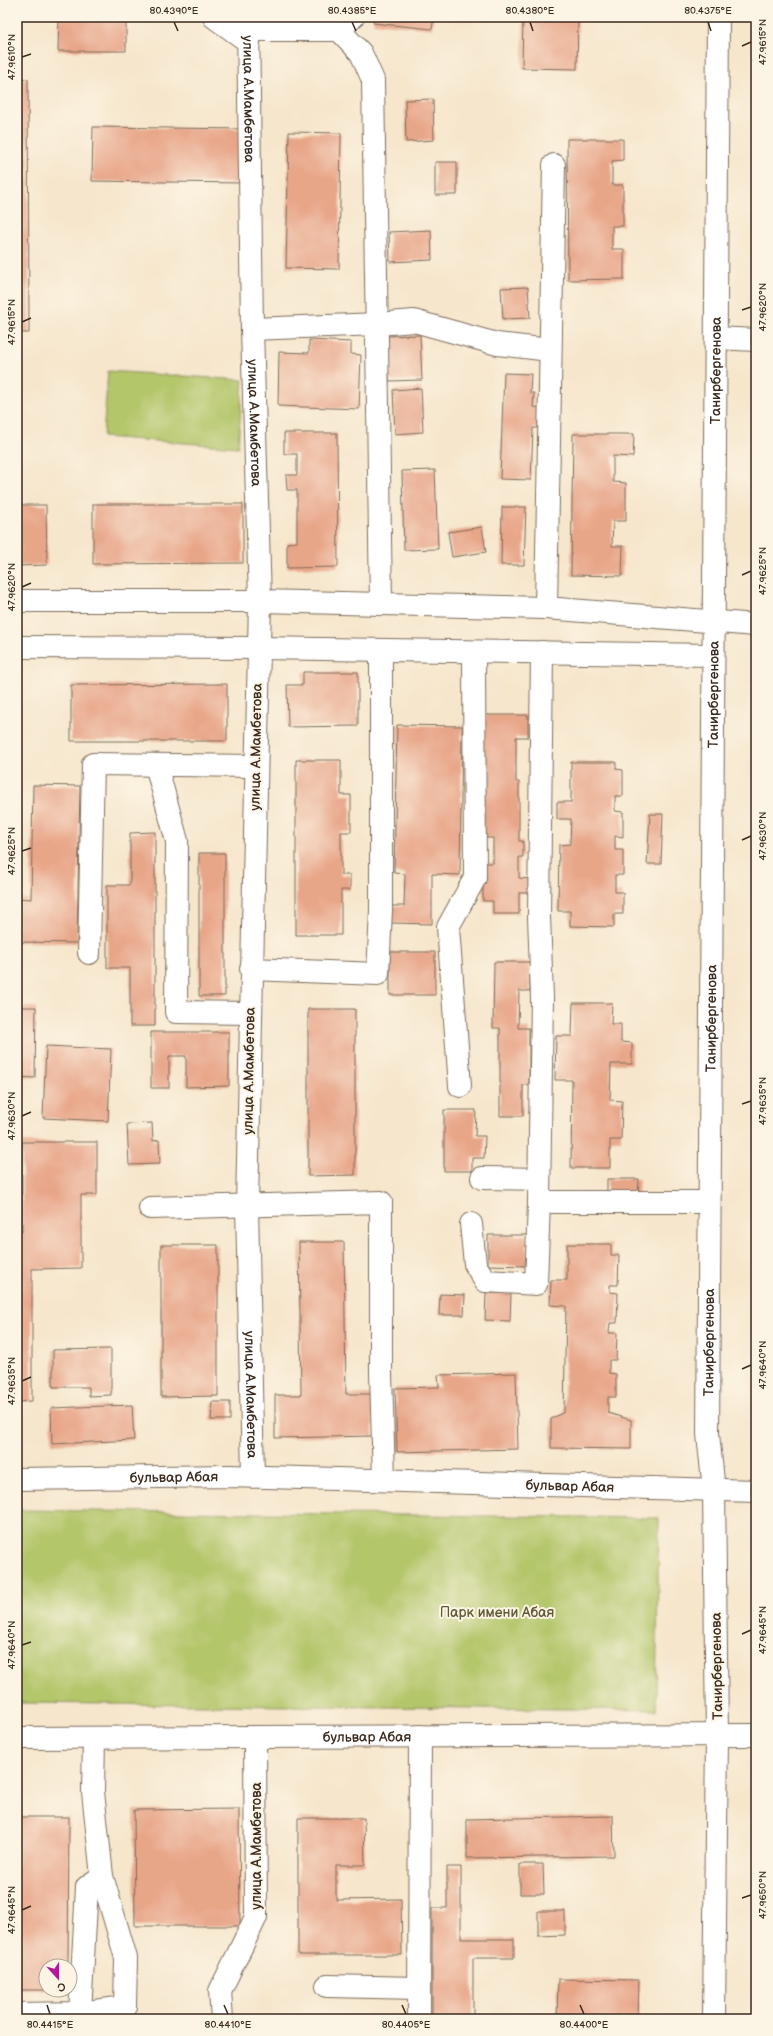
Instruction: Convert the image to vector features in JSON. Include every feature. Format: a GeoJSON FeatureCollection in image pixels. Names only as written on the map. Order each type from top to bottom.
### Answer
{"type":"FeatureCollection","features":[{"type":"Feature","properties":{"kind":"street"},"geometry":{"type":"LineString","coordinates":[[214,17],[249,30],[346,24],[361,52],[373,80],[378,324],[381,603]]}},
{"type":"Feature","properties":{"kind":"street","name":"Танирбергенова"},"geometry":{"type":"LineString","coordinates":[[714,2019],[718,1735],[714,1490],[708,1434],[712,654],[718,17]]}},
{"type":"Feature","properties":{"kind":"street","name":"улица А.Мамбетова"},"geometry":{"type":"LineString","coordinates":[[249,30],[252,329],[260,601],[247,1206],[254,1476]]}},
{"type":"Feature","properties":{"kind":"street"},"geometry":{"type":"LineString","coordinates":[[546,608],[554,165]]}},
{"type":"Feature","properties":{"kind":"street"},"geometry":{"type":"LineString","coordinates":[[252,329],[378,324],[414,321],[497,344],[550,350]]}},
{"type":"Feature","properties":{"kind":"street"},"geometry":{"type":"LineString","coordinates":[[716,338],[756,340]]}},
{"type":"Feature","properties":{"kind":"street"},"geometry":{"type":"LineString","coordinates":[[17,601],[260,601],[546,608],[756,625]]}},
{"type":"Feature","properties":{"kind":"street"},"geometry":{"type":"LineString","coordinates":[[17,647],[258,648],[712,654]]}},
{"type":"Feature","properties":{"kind":"street"},"geometry":{"type":"LineString","coordinates":[[251,969],[378,974],[381,910],[381,650]]}},
{"type":"Feature","properties":{"kind":"street"},"geometry":{"type":"LineString","coordinates":[[460,1086],[448,928],[475,878],[474,652]]}},
{"type":"Feature","properties":{"kind":"street"},"geometry":{"type":"LineString","coordinates":[[471,1224],[475,1264],[485,1281],[536,1284],[539,1202],[542,998],[538,916],[542,652]]}},
{"type":"Feature","properties":{"kind":"street"},"geometry":{"type":"LineString","coordinates":[[89,953],[93,764],[256,766]]}},
{"type":"Feature","properties":{"kind":"street"},"geometry":{"type":"LineString","coordinates":[[156,765],[177,841],[176,1012],[250,1013]]}},
{"type":"Feature","properties":{"kind":"street"},"geometry":{"type":"LineString","coordinates":[[482,1178],[539,1179]]}},
{"type":"Feature","properties":{"kind":"street"},"geometry":{"type":"LineString","coordinates":[[150,1208],[381,1202],[380,1373],[384,1480]]}},
{"type":"Feature","properties":{"kind":"street"},"geometry":{"type":"LineString","coordinates":[[539,1202],[709,1202]]}},
{"type":"Feature","properties":{"kind":"street","name":"бульвар Абая"},"geometry":{"type":"LineString","coordinates":[[17,1479],[254,1476],[756,1491]]}},
{"type":"Feature","properties":{"kind":"street","name":"бульвар Абая"},"geometry":{"type":"LineString","coordinates":[[17,1738],[756,1735]]}},
{"type":"Feature","properties":{"kind":"street"},"geometry":{"type":"LineString","coordinates":[[419,2019],[420,1736]]}},
{"type":"Feature","properties":{"kind":"street","name":"улица А.Мамбетова"},"geometry":{"type":"LineString","coordinates":[[222,2019],[220,1991],[256,1917],[255,1737]]}},
{"type":"Feature","properties":{"kind":"street"},"geometry":{"type":"LineString","coordinates":[[17,2014],[80,2013],[125,2008],[126,1958],[102,1876],[93,1792],[94,1738]]}},
{"type":"Feature","properties":{"kind":"street"},"geometry":{"type":"LineString","coordinates":[[80,2013],[87,1887],[102,1876]]}},
{"type":"Feature","properties":{"kind":"street"},"geometry":{"type":"LineString","coordinates":[[327,1986],[419,1988]]}},
{"type":"Feature","properties":{"kind":"green space"},"geometry":{"type":"Polygon","coordinates":[[[108,371],[243,380],[238,447],[103,437],[108,371]]]}},
{"type":"Feature","properties":{"kind":"green space","name":"Парк имени Абая"},"geometry":{"type":"Polygon","coordinates":[[[17,1510],[659,1518],[656,1710],[17,1703],[17,1510]]]}},
{"type":"Feature","properties":{"kind":"building"},"geometry":{"type":"Polygon","coordinates":[[[59,17],[126,17],[126,51],[58,51],[59,17]]]}},
{"type":"Feature","properties":{"kind":"building"},"geometry":{"type":"Polygon","coordinates":[[[374,17],[434,17],[432,29],[373,23],[374,17]]]}},
{"type":"Feature","properties":{"kind":"building"},"geometry":{"type":"Polygon","coordinates":[[[523,17],[578,17],[577,69],[522,68],[523,17]]]}},
{"type":"Feature","properties":{"kind":"building"},"geometry":{"type":"Polygon","coordinates":[[[28,79],[29,333],[17,333],[17,80],[28,79]]]}},
{"type":"Feature","properties":{"kind":"building"},"geometry":{"type":"Polygon","coordinates":[[[433,99],[434,140],[406,142],[405,100],[433,99]]]}},
{"type":"Feature","properties":{"kind":"building"},"geometry":{"type":"Polygon","coordinates":[[[93,127],[244,129],[243,183],[92,181],[93,127]]]}},
{"type":"Feature","properties":{"kind":"building"},"geometry":{"type":"Polygon","coordinates":[[[289,132],[341,133],[339,269],[286,268],[289,132]]]}},
{"type":"Feature","properties":{"kind":"building"},"geometry":{"type":"Polygon","coordinates":[[[567,139],[623,139],[623,160],[612,161],[612,185],[623,185],[623,226],[612,226],[612,249],[624,249],[624,279],[568,280],[567,139]]]}},
{"type":"Feature","properties":{"kind":"building"},"geometry":{"type":"Polygon","coordinates":[[[435,162],[457,162],[457,195],[435,195],[435,162]]]}},
{"type":"Feature","properties":{"kind":"building"},"geometry":{"type":"Polygon","coordinates":[[[431,230],[432,260],[390,262],[389,232],[431,230]]]}},
{"type":"Feature","properties":{"kind":"building"},"geometry":{"type":"Polygon","coordinates":[[[528,287],[530,318],[503,319],[501,288],[528,287]]]}},
{"type":"Feature","properties":{"kind":"building"},"geometry":{"type":"Polygon","coordinates":[[[420,335],[422,380],[389,381],[387,336],[420,335]]]}},
{"type":"Feature","properties":{"kind":"building"},"geometry":{"type":"Polygon","coordinates":[[[309,340],[351,342],[351,354],[361,355],[359,409],[278,406],[279,352],[309,353],[309,340]]]}},
{"type":"Feature","properties":{"kind":"building"},"geometry":{"type":"Polygon","coordinates":[[[504,373],[531,374],[530,393],[534,393],[533,407],[542,408],[542,428],[533,428],[531,480],[500,479],[504,373]]]}},
{"type":"Feature","properties":{"kind":"building"},"geometry":{"type":"Polygon","coordinates":[[[421,388],[423,432],[395,434],[393,390],[421,388]]]}},
{"type":"Feature","properties":{"kind":"building"},"geometry":{"type":"Polygon","coordinates":[[[284,433],[337,433],[338,567],[287,568],[287,543],[297,542],[297,490],[287,490],[286,475],[297,475],[297,454],[284,454],[284,433]]]}},
{"type":"Feature","properties":{"kind":"building"},"geometry":{"type":"Polygon","coordinates":[[[573,434],[634,434],[633,457],[613,456],[613,482],[626,483],[626,521],[613,521],[612,546],[623,546],[622,576],[571,575],[573,434]]]}},
{"type":"Feature","properties":{"kind":"building"},"geometry":{"type":"Polygon","coordinates":[[[435,470],[438,549],[404,550],[402,471],[435,470]]]}},
{"type":"Feature","properties":{"kind":"building"},"geometry":{"type":"Polygon","coordinates":[[[93,504],[243,504],[243,563],[93,564],[93,504]]]}},
{"type":"Feature","properties":{"kind":"building"},"geometry":{"type":"Polygon","coordinates":[[[17,505],[46,505],[47,565],[17,566],[17,505]]]}},
{"type":"Feature","properties":{"kind":"building"},"geometry":{"type":"Polygon","coordinates":[[[502,507],[526,507],[524,565],[501,565],[502,507]]]}},
{"type":"Feature","properties":{"kind":"building"},"geometry":{"type":"Polygon","coordinates":[[[482,527],[486,552],[452,557],[448,532],[482,527]]]}},
{"type":"Feature","properties":{"kind":"building"},"geometry":{"type":"Polygon","coordinates":[[[303,672],[358,672],[358,726],[288,727],[287,685],[303,685],[303,672]]]}},
{"type":"Feature","properties":{"kind":"building"},"geometry":{"type":"Polygon","coordinates":[[[227,684],[227,741],[71,741],[71,685],[227,684]]]}},
{"type":"Feature","properties":{"kind":"building"},"geometry":{"type":"Polygon","coordinates":[[[482,715],[528,715],[528,737],[516,737],[516,782],[519,782],[519,841],[523,841],[523,857],[519,857],[519,878],[529,879],[529,893],[519,893],[519,914],[493,914],[493,901],[483,901],[483,863],[493,863],[493,838],[483,838],[482,715]]]}},
{"type":"Feature","properties":{"kind":"building"},"geometry":{"type":"Polygon","coordinates":[[[397,725],[462,726],[460,875],[432,874],[432,924],[391,923],[391,906],[404,906],[405,874],[394,873],[397,725]]]}},
{"type":"Feature","properties":{"kind":"building"},"geometry":{"type":"Polygon","coordinates":[[[296,760],[341,760],[341,795],[351,795],[351,832],[341,832],[341,875],[350,875],[350,890],[341,890],[341,935],[296,935],[296,760]]]}},
{"type":"Feature","properties":{"kind":"building"},"geometry":{"type":"Polygon","coordinates":[[[571,762],[616,762],[616,769],[623,770],[623,796],[615,796],[615,811],[623,812],[623,837],[615,836],[615,850],[623,850],[623,875],[615,875],[615,892],[623,892],[623,914],[614,914],[614,927],[570,926],[570,911],[558,911],[559,845],[570,844],[571,819],[557,819],[557,802],[571,802],[571,762]]]}},
{"type":"Feature","properties":{"kind":"building"},"geometry":{"type":"Polygon","coordinates":[[[33,785],[80,786],[77,943],[17,942],[17,898],[31,899],[33,785]]]}},
{"type":"Feature","properties":{"kind":"building"},"geometry":{"type":"Polygon","coordinates":[[[650,814],[663,814],[661,864],[647,864],[650,814]]]}},
{"type":"Feature","properties":{"kind":"building"},"geometry":{"type":"Polygon","coordinates":[[[155,832],[155,1026],[130,1026],[130,968],[107,968],[107,885],[130,885],[130,833],[155,832]]]}},
{"type":"Feature","properties":{"kind":"building"},"geometry":{"type":"Polygon","coordinates":[[[199,853],[225,853],[225,996],[199,996],[199,853]]]}},
{"type":"Feature","properties":{"kind":"building"},"geometry":{"type":"Polygon","coordinates":[[[390,952],[435,952],[435,995],[390,995],[390,952]]]}},
{"type":"Feature","properties":{"kind":"building"},"geometry":{"type":"Polygon","coordinates":[[[494,962],[530,962],[530,991],[519,991],[518,1028],[529,1028],[529,1084],[523,1085],[523,1116],[500,1116],[500,1028],[493,1028],[494,962]]]}},
{"type":"Feature","properties":{"kind":"building"},"geometry":{"type":"Polygon","coordinates":[[[573,1003],[612,1003],[611,1024],[621,1024],[621,1042],[632,1043],[632,1064],[611,1064],[610,1100],[622,1101],[621,1140],[610,1140],[610,1168],[571,1168],[572,1080],[555,1080],[556,1036],[572,1036],[573,1003]]]}},
{"type":"Feature","properties":{"kind":"building"},"geometry":{"type":"Polygon","coordinates":[[[17,1007],[36,1007],[35,1078],[17,1077],[17,1007]]]}},
{"type":"Feature","properties":{"kind":"building"},"geometry":{"type":"Polygon","coordinates":[[[308,1009],[355,1009],[355,1175],[308,1176],[308,1009]]]}},
{"type":"Feature","properties":{"kind":"building"},"geometry":{"type":"Polygon","coordinates":[[[151,1032],[229,1032],[229,1086],[186,1087],[186,1056],[169,1056],[169,1088],[151,1088],[151,1032]]]}},
{"type":"Feature","properties":{"kind":"building"},"geometry":{"type":"Polygon","coordinates":[[[46,1046],[111,1049],[108,1121],[43,1118],[46,1046]]]}},
{"type":"Feature","properties":{"kind":"building"},"geometry":{"type":"Polygon","coordinates":[[[444,1110],[476,1110],[475,1136],[485,1136],[484,1158],[472,1158],[472,1171],[444,1171],[444,1110]]]}},
{"type":"Feature","properties":{"kind":"building"},"geometry":{"type":"Polygon","coordinates":[[[152,1123],[153,1141],[159,1140],[160,1164],[129,1165],[127,1124],[152,1123]]]}},
{"type":"Feature","properties":{"kind":"building"},"geometry":{"type":"Polygon","coordinates":[[[22,1142],[97,1142],[97,1195],[81,1195],[81,1268],[32,1269],[32,1401],[17,1402],[17,1232],[22,1232],[22,1142]]]}},
{"type":"Feature","properties":{"kind":"building"},"geometry":{"type":"Polygon","coordinates":[[[607,1179],[639,1179],[638,1196],[607,1196],[607,1179]]]}},
{"type":"Feature","properties":{"kind":"building"},"geometry":{"type":"Polygon","coordinates":[[[488,1235],[527,1235],[527,1266],[488,1265],[488,1235]]]}},
{"type":"Feature","properties":{"kind":"building"},"geometry":{"type":"Polygon","coordinates":[[[299,1242],[344,1242],[346,1394],[373,1394],[373,1436],[275,1438],[275,1395],[301,1395],[299,1242]]]}},
{"type":"Feature","properties":{"kind":"building"},"geometry":{"type":"Polygon","coordinates":[[[567,1244],[611,1244],[611,1255],[619,1255],[618,1285],[610,1285],[610,1292],[618,1293],[617,1323],[610,1323],[609,1333],[617,1333],[616,1360],[609,1360],[609,1373],[616,1374],[616,1397],[608,1397],[608,1413],[631,1420],[631,1449],[551,1448],[551,1419],[564,1412],[566,1306],[550,1305],[551,1280],[567,1280],[567,1244]]]}},
{"type":"Feature","properties":{"kind":"building"},"geometry":{"type":"Polygon","coordinates":[[[161,1245],[218,1245],[218,1396],[161,1397],[161,1245]]]}},
{"type":"Feature","properties":{"kind":"building"},"geometry":{"type":"Polygon","coordinates":[[[486,1293],[511,1293],[510,1321],[485,1320],[486,1293]]]}},
{"type":"Feature","properties":{"kind":"building"},"geometry":{"type":"Polygon","coordinates":[[[440,1294],[465,1295],[464,1315],[439,1315],[440,1294]]]}},
{"type":"Feature","properties":{"kind":"building"},"geometry":{"type":"Polygon","coordinates":[[[111,1349],[111,1395],[89,1396],[89,1387],[53,1387],[53,1350],[111,1349]]]}},
{"type":"Feature","properties":{"kind":"building"},"geometry":{"type":"Polygon","coordinates":[[[516,1373],[518,1449],[397,1452],[395,1388],[439,1387],[438,1375],[516,1373]]]}},
{"type":"Feature","properties":{"kind":"building"},"geometry":{"type":"Polygon","coordinates":[[[212,1402],[230,1402],[230,1420],[211,1420],[212,1402]]]}},
{"type":"Feature","properties":{"kind":"building"},"geometry":{"type":"Polygon","coordinates":[[[132,1405],[134,1440],[52,1444],[51,1408],[132,1405]]]}},
{"type":"Feature","properties":{"kind":"building"},"geometry":{"type":"Polygon","coordinates":[[[239,1809],[240,1926],[135,1926],[134,1810],[239,1809]]]}},
{"type":"Feature","properties":{"kind":"building"},"geometry":{"type":"Polygon","coordinates":[[[613,1816],[614,1856],[467,1858],[467,1819],[613,1816]]]}},
{"type":"Feature","properties":{"kind":"building"},"geometry":{"type":"Polygon","coordinates":[[[17,1817],[69,1817],[68,1958],[38,1958],[38,1990],[17,1990],[17,1817]]]}},
{"type":"Feature","properties":{"kind":"building"},"geometry":{"type":"Polygon","coordinates":[[[298,1818],[364,1818],[365,1865],[336,1865],[336,1900],[401,1899],[402,1955],[298,1955],[298,1818]]]}},
{"type":"Feature","properties":{"kind":"building"},"geometry":{"type":"Polygon","coordinates":[[[520,1864],[543,1864],[544,1894],[520,1894],[520,1864]]]}},
{"type":"Feature","properties":{"kind":"building"},"geometry":{"type":"Polygon","coordinates":[[[447,1867],[461,1867],[461,1939],[514,1939],[514,1958],[473,1958],[473,2019],[432,2019],[432,1908],[447,1908],[447,1867]]]}},
{"type":"Feature","properties":{"kind":"building"},"geometry":{"type":"Polygon","coordinates":[[[538,1911],[565,1911],[565,1935],[538,1936],[538,1911]]]}},
{"type":"Feature","properties":{"kind":"building"},"geometry":{"type":"Polygon","coordinates":[[[558,1979],[639,1980],[638,2019],[557,2019],[558,1979]]]}}]}
